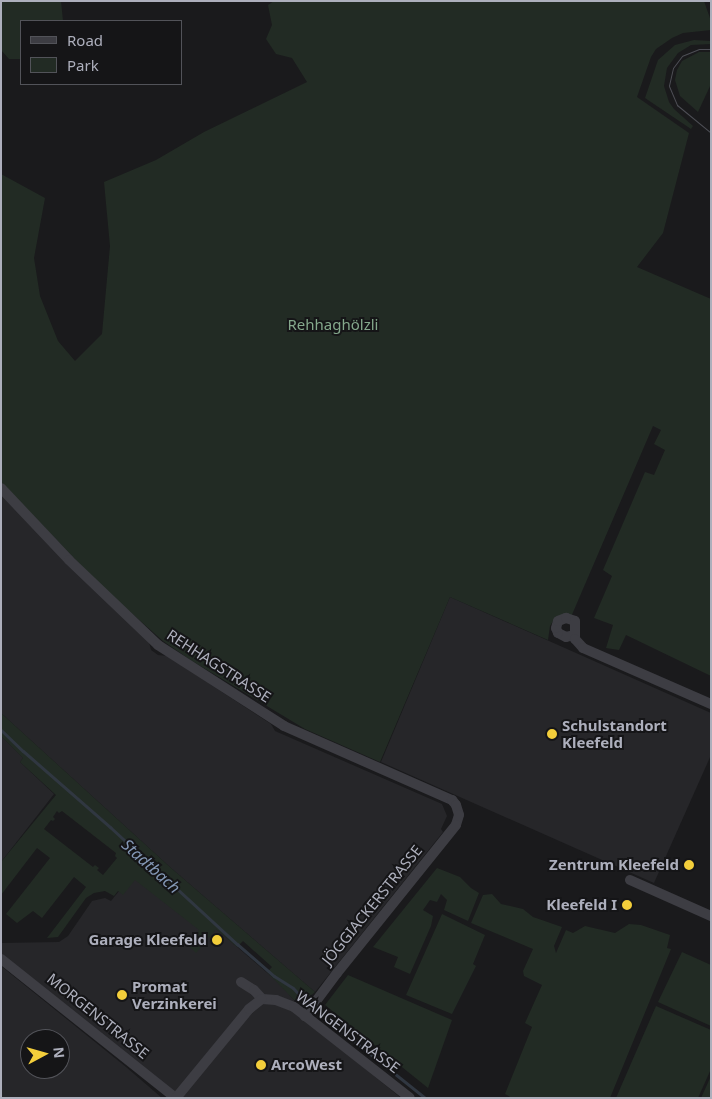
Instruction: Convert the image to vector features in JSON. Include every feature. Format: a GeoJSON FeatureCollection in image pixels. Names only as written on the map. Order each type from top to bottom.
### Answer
{"type":"FeatureCollection","features":[{"type":"Feature","properties":{"kind":"street","name":"REHHAGSTRASSE"},"geometry":{"type":"LineString","coordinates":[[1,488],[98,589],[158,645],[284,726],[452,800],[458,812]]}},
{"type":"Feature","properties":{"kind":"street"},"geometry":{"type":"LineString","coordinates":[[574,635],[577,642],[583,648],[711,704]]}},
{"type":"Feature","properties":{"kind":"street","name":"JÖGGIACKERSTRASSE"},"geometry":{"type":"LineString","coordinates":[[305,1016],[337,973],[449,834],[457,822],[458,812]]}},
{"type":"Feature","properties":{"kind":"street"},"geometry":{"type":"LineString","coordinates":[[630,880],[711,916]]}},
{"type":"Feature","properties":{"kind":"street","name":"MORGENSTRASSE"},"geometry":{"type":"LineString","coordinates":[[1,959],[176,1098]]}},
{"type":"Feature","properties":{"kind":"street"},"geometry":{"type":"LineString","coordinates":[[176,1098],[249,1009],[262,1000],[254,990],[241,982]]}},
{"type":"Feature","properties":{"kind":"street","name":"WANGENSTRASSE"},"geometry":{"type":"LineString","coordinates":[[262,1000],[281,1001],[305,1016],[410,1098]]}},
{"type":"Feature","properties":{"kind":"shaded area"},"geometry":{"type":"Polygon","coordinates":[[[1,492],[149,642],[151,650],[158,655],[167,656],[271,724],[275,731],[442,804],[447,816],[441,829],[443,832],[315,992],[171,868],[1,713],[1,492]]]}},
{"type":"Feature","properties":{"kind":"shaded area","name":"Schulstandort Kleefeld"},"geometry":{"type":"Polygon","coordinates":[[[450,597],[711,713],[711,755],[654,883],[381,762],[450,597]]]}},
{"type":"Feature","properties":{"kind":"shaded area"},"geometry":{"type":"Polygon","coordinates":[[[1,736],[23,758],[20,762],[54,794],[1,862],[1,736]]]}},
{"type":"Feature","properties":{"kind":"shaded area"},"geometry":{"type":"Polygon","coordinates":[[[141,864],[279,983],[294,1000],[298,1014],[401,1098],[182,1098],[1,956],[1,943],[59,942],[68,936],[92,901],[105,898],[111,901],[141,864]]]}},
{"type":"Feature","properties":{"kind":"shaded area"},"geometry":{"type":"Polygon","coordinates":[[[1,966],[126,1067],[162,1098],[1,1098],[1,966]]]}},
{"type":"Feature","properties":{"kind":"green space"},"geometry":{"type":"Polygon","coordinates":[[[1,1],[61,1],[63,20],[20,20],[20,59],[9,59],[1,50],[1,1]]]}},
{"type":"Feature","properties":{"kind":"green space","name":"Rehhaghölzli"},"geometry":{"type":"Polygon","coordinates":[[[274,1],[704,1],[711,21],[711,30],[683,33],[656,49],[651,57],[637,97],[689,133],[663,233],[637,267],[711,299],[711,676],[626,635],[619,650],[606,648],[613,625],[594,618],[612,576],[603,570],[645,472],[654,475],[665,450],[654,444],[661,430],[653,426],[571,617],[556,616],[550,626],[548,640],[450,597],[380,762],[305,729],[192,661],[163,641],[101,586],[1,482],[1,174],[45,198],[34,258],[40,296],[58,341],[75,361],[102,334],[110,246],[104,182],[156,160],[204,132],[307,82],[292,58],[276,54],[266,39],[272,25],[268,5],[274,1]]]}},
{"type":"Feature","properties":{"kind":"green space"},"geometry":{"type":"Polygon","coordinates":[[[694,40],[711,41],[711,44],[691,45],[678,53],[667,68],[664,86],[669,102],[693,126],[691,129],[645,98],[658,60],[675,45],[694,40]]]}},
{"type":"Feature","properties":{"kind":"green space"},"geometry":{"type":"Polygon","coordinates":[[[699,52],[711,52],[711,84],[698,112],[680,96],[675,80],[677,70],[682,61],[699,52]]]}},
{"type":"Feature","properties":{"kind":"green space"},"geometry":{"type":"Polygon","coordinates":[[[1,713],[171,868],[315,992],[306,1000],[294,1000],[267,972],[272,967],[243,941],[237,947],[216,929],[196,953],[188,945],[199,930],[135,880],[123,895],[118,891],[114,896],[105,891],[94,893],[86,898],[58,937],[47,938],[86,887],[74,877],[42,918],[33,911],[17,923],[6,914],[50,858],[37,848],[1,895],[1,862],[56,795],[20,762],[23,758],[1,736],[1,713]],[[57,811],[53,817],[55,819],[51,820],[44,829],[93,867],[95,865],[99,868],[97,870],[103,875],[117,858],[115,856],[116,853],[62,811],[59,813],[57,811]]]}},
{"type":"Feature","properties":{"kind":"green space"},"geometry":{"type":"Polygon","coordinates":[[[437,868],[460,877],[479,893],[468,921],[444,910],[447,900],[441,894],[437,902],[430,900],[423,910],[433,916],[431,926],[410,974],[394,967],[398,957],[373,947],[437,868]]]}},
{"type":"Feature","properties":{"kind":"green space"},"geometry":{"type":"Polygon","coordinates":[[[492,894],[501,904],[523,909],[533,917],[562,927],[554,946],[556,953],[566,930],[573,933],[585,926],[615,933],[629,924],[641,925],[670,935],[667,948],[671,949],[610,1098],[512,1098],[505,1094],[532,1027],[525,1023],[542,985],[524,976],[523,971],[533,949],[471,923],[483,895],[492,894]]]}},
{"type":"Feature","properties":{"kind":"green space"},"geometry":{"type":"Polygon","coordinates":[[[442,914],[485,935],[473,964],[476,966],[452,1014],[406,995],[442,914]]]}},
{"type":"Feature","properties":{"kind":"green space"},"geometry":{"type":"Polygon","coordinates":[[[682,952],[711,965],[711,1026],[658,1002],[682,952]]]}},
{"type":"Feature","properties":{"kind":"green space"},"geometry":{"type":"Polygon","coordinates":[[[348,975],[452,1020],[428,1088],[325,1005],[348,975]]]}},
{"type":"Feature","properties":{"kind":"green space"},"geometry":{"type":"Polygon","coordinates":[[[656,1006],[711,1030],[711,1069],[698,1098],[616,1098],[656,1006]]]}},
{"type":"Feature","properties":{"kind":"green space"},"geometry":{"type":"Polygon","coordinates":[[[711,1076],[711,1098],[701,1098],[711,1076]]]}},
{"type":"Feature","properties":{"kind":"waterway","name":"Stadtbach"},"geometry":{"type":"LineString","coordinates":[[1,730],[237,944],[274,976],[293,988],[304,1000]]}},
{"type":"Feature","properties":{"kind":"waterway","name":"Stadtbach"},"geometry":{"type":"LineString","coordinates":[[324,1017],[425,1098]]}},
{"type":"Feature","properties":{"kind":"tram line"},"geometry":{"type":"LineString","coordinates":[[711,49],[699,49],[682,56],[673,68],[669,86],[677,105],[711,133]]}},
{"type":"Feature","properties":{"kind":"place","name":"Schulstandort Kleefeld"},"geometry":{"type":"Point","coordinates":[552,734]}},
{"type":"Feature","properties":{"kind":"place","name":"Zentrum Kleefeld"},"geometry":{"type":"Point","coordinates":[689,865]}},
{"type":"Feature","properties":{"kind":"place","name":"Kleefeld I"},"geometry":{"type":"Point","coordinates":[627,905]}},
{"type":"Feature","properties":{"kind":"place","name":"Garage Kleefeld"},"geometry":{"type":"Point","coordinates":[217,940]}},
{"type":"Feature","properties":{"kind":"place","name":"Promat Verzinkerei"},"geometry":{"type":"Point","coordinates":[122,995]}},
{"type":"Feature","properties":{"kind":"place","name":"ArcoWest"},"geometry":{"type":"Point","coordinates":[261,1065]}}]}
